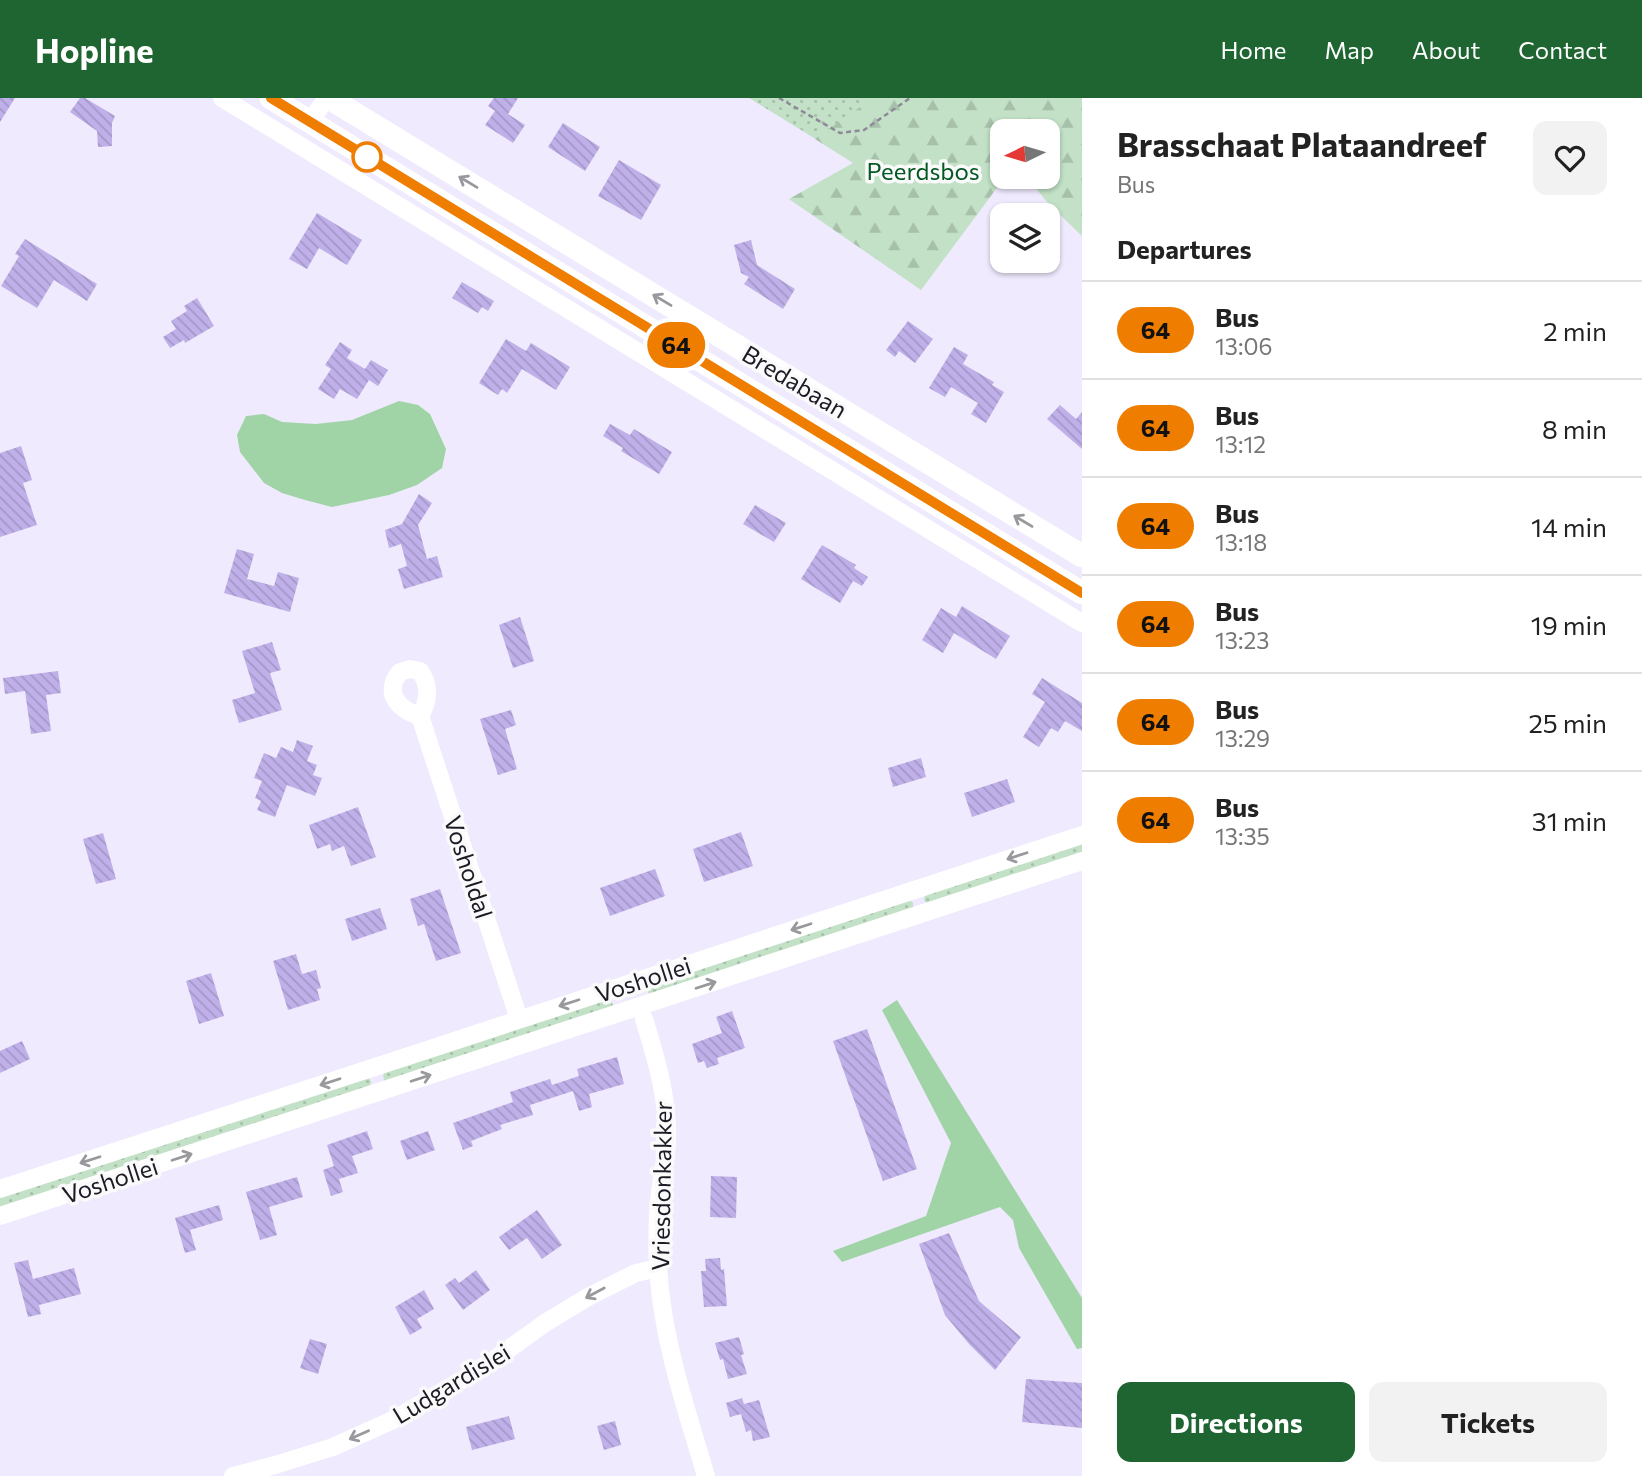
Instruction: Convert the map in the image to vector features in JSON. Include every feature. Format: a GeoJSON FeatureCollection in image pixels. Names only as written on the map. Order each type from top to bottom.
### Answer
{"type":"FeatureCollection","features":[{"type":"Feature","properties":{"kind":"main road","name":"Bredabaan"},"geometry":{"type":"LineString","coordinates":[[271,98],[1082,593]]}},
{"type":"Feature","properties":{"kind":"main road","name":"Bredabaan"},"geometry":{"type":"LineString","coordinates":[[328,98],[1082,556]]}},
{"type":"Feature","properties":{"kind":"street"},"geometry":{"type":"LineString","coordinates":[[222,98],[1082,623]]}},
{"type":"Feature","properties":{"kind":"street"},"geometry":{"type":"LineString","coordinates":[[310,121],[328,98]]}},
{"type":"Feature","properties":{"kind":"street","name":"Vosholdal"},"geometry":{"type":"LineString","coordinates":[[420,716],[519,1019]]}},
{"type":"Feature","properties":{"kind":"street","name":"Voshollei"},"geometry":{"type":"LineString","coordinates":[[0,1189],[1082,835]]}},
{"type":"Feature","properties":{"kind":"street","name":"Voshollei"},"geometry":{"type":"LineString","coordinates":[[0,1216],[1082,861]]}},
{"type":"Feature","properties":{"kind":"street"},"geometry":{"type":"LineString","coordinates":[[914,889],[922,914]]}},
{"type":"Feature","properties":{"kind":"street","name":"Vriesdonkakker"},"geometry":{"type":"LineString","coordinates":[[645,1019],[662,1082],[666,1115],[667,1141],[657,1228],[663,1312],[676,1370],[706,1476]]}},
{"type":"Feature","properties":{"kind":"street"},"geometry":{"type":"LineString","coordinates":[[372,1068],[380,1092]]}},
{"type":"Feature","properties":{"kind":"street","name":"Ludgardislei"},"geometry":{"type":"LineString","coordinates":[[233,1476],[333,1447],[394,1420],[495,1359],[545,1323],[588,1297],[636,1273],[658,1268]]}},
{"type":"Feature","properties":{"kind":"path"},"geometry":{"type":"LineString","coordinates":[[779,98],[840,133],[864,130],[910,98]]}},
{"type":"Feature","properties":{"kind":"green space","name":"Peerdsbos"},"geometry":{"type":"Polygon","coordinates":[[[749,98],[956,98],[853,162],[749,98]]]}},
{"type":"Feature","properties":{"kind":"green space","name":"Peerdsbos"},"geometry":{"type":"Polygon","coordinates":[[[873,98],[1082,98],[1082,236],[1060,215],[1060,203],[1048,203],[1037,189],[1060,189],[1060,119],[990,119],[990,189],[996,189],[921,290],[789,199],[853,163],[815,139],[873,98]]]}},
{"type":"Feature","properties":{"kind":"green space"},"geometry":{"type":"Polygon","coordinates":[[[1082,840],[1082,857],[927,904],[924,900],[925,894],[1082,840]]]}},
{"type":"Feature","properties":{"kind":"green space"},"geometry":{"type":"Polygon","coordinates":[[[909,899],[913,903],[913,909],[650,998],[645,983],[909,899]]]}},
{"type":"Feature","properties":{"kind":"green space"},"geometry":{"type":"Polygon","coordinates":[[[610,995],[614,1010],[384,1081],[383,1072],[610,995]]]}},
{"type":"Feature","properties":{"kind":"green space"},"geometry":{"type":"Polygon","coordinates":[[[369,1078],[370,1087],[0,1210],[0,1195],[369,1078]]]}},
{"type":"Feature","properties":{"kind":"shaded area"},"geometry":{"type":"Polygon","coordinates":[[[399,401],[418,405],[430,414],[446,449],[442,468],[417,485],[389,495],[332,507],[305,500],[282,493],[264,483],[240,452],[237,435],[246,416],[264,414],[282,422],[316,424],[352,420],[399,401]]]}},
{"type":"Feature","properties":{"kind":"shaded area"},"geometry":{"type":"Polygon","coordinates":[[[897,1000],[1082,1298],[1082,1348],[1077,1349],[1019,1248],[1013,1220],[1000,1207],[842,1262],[833,1251],[926,1216],[951,1143],[882,1010],[897,1000]]]}},
{"type":"Feature","properties":{"kind":"building"},"geometry":{"type":"Polygon","coordinates":[[[0,98],[15,98],[0,122],[0,98]]]}},
{"type":"Feature","properties":{"kind":"building"},"geometry":{"type":"Polygon","coordinates":[[[80,98],[85,98],[115,116],[112,123],[112,146],[98,147],[97,131],[70,112],[80,98]]]}},
{"type":"Feature","properties":{"kind":"building"},"geometry":{"type":"Polygon","coordinates":[[[494,98],[518,98],[508,114],[525,125],[513,143],[485,125],[495,111],[488,106],[494,98]]]}},
{"type":"Feature","properties":{"kind":"building"},"geometry":{"type":"Polygon","coordinates":[[[563,123],[600,147],[585,171],[548,147],[563,123]]]}},
{"type":"Feature","properties":{"kind":"building"},"geometry":{"type":"Polygon","coordinates":[[[619,160],[661,185],[641,220],[598,196],[619,160]]]}},
{"type":"Feature","properties":{"kind":"building"},"geometry":{"type":"Polygon","coordinates":[[[317,213],[362,240],[347,265],[319,248],[307,269],[289,259],[317,213]]]}},
{"type":"Feature","properties":{"kind":"building"},"geometry":{"type":"Polygon","coordinates":[[[25,239],[97,284],[87,301],[54,280],[37,308],[1,286],[19,256],[15,254],[25,239]]]}},
{"type":"Feature","properties":{"kind":"building"},"geometry":{"type":"Polygon","coordinates":[[[751,240],[757,265],[795,289],[783,309],[744,284],[749,277],[741,273],[734,245],[751,240]]]}},
{"type":"Feature","properties":{"kind":"building"},"geometry":{"type":"Polygon","coordinates":[[[462,282],[494,301],[488,311],[482,307],[478,313],[452,298],[462,282]]]}},
{"type":"Feature","properties":{"kind":"building"},"geometry":{"type":"Polygon","coordinates":[[[197,298],[214,326],[185,343],[184,340],[170,348],[163,337],[176,329],[171,321],[187,311],[184,306],[197,298]]]}},
{"type":"Feature","properties":{"kind":"building"},"geometry":{"type":"Polygon","coordinates":[[[908,321],[933,339],[915,363],[899,351],[895,357],[886,350],[908,321]]]}},
{"type":"Feature","properties":{"kind":"building"},"geometry":{"type":"Polygon","coordinates":[[[506,339],[526,351],[531,343],[570,367],[556,390],[522,369],[507,393],[502,389],[498,395],[479,383],[506,339]]]}},
{"type":"Feature","properties":{"kind":"building"},"geometry":{"type":"Polygon","coordinates":[[[340,342],[352,350],[347,358],[365,369],[371,360],[388,370],[378,386],[369,380],[357,399],[340,389],[334,399],[318,389],[331,369],[325,365],[340,342]]]}},
{"type":"Feature","properties":{"kind":"building"},"geometry":{"type":"Polygon","coordinates":[[[954,347],[968,355],[963,364],[994,382],[992,385],[1004,392],[986,423],[971,414],[978,403],[951,387],[945,397],[929,388],[954,347]]]}},
{"type":"Feature","properties":{"kind":"building"},"geometry":{"type":"Polygon","coordinates":[[[1060,405],[1076,419],[1082,412],[1082,449],[1047,419],[1060,405]]]}},
{"type":"Feature","properties":{"kind":"building"},"geometry":{"type":"Polygon","coordinates":[[[610,424],[630,435],[634,429],[672,452],[659,474],[621,451],[623,448],[603,436],[610,424]]]}},
{"type":"Feature","properties":{"kind":"building"},"geometry":{"type":"Polygon","coordinates":[[[21,446],[32,480],[23,483],[37,525],[0,537],[0,453],[21,446]]]}},
{"type":"Feature","properties":{"kind":"building"},"geometry":{"type":"Polygon","coordinates":[[[419,494],[432,503],[418,525],[427,559],[437,556],[443,577],[404,589],[398,569],[407,566],[401,544],[389,548],[385,530],[402,524],[419,494]]]}},
{"type":"Feature","properties":{"kind":"building"},"geometry":{"type":"Polygon","coordinates":[[[755,505],[786,523],[774,542],[743,524],[755,505]]]}},
{"type":"Feature","properties":{"kind":"building"},"geometry":{"type":"Polygon","coordinates":[[[822,545],[856,565],[854,568],[868,577],[862,586],[853,581],[840,603],[801,579],[822,545]]]}},
{"type":"Feature","properties":{"kind":"building"},"geometry":{"type":"Polygon","coordinates":[[[237,549],[254,554],[247,579],[274,586],[278,572],[299,578],[290,612],[224,593],[237,549]]]}},
{"type":"Feature","properties":{"kind":"building"},"geometry":{"type":"Polygon","coordinates":[[[962,606],[1010,636],[996,659],[954,633],[943,653],[922,640],[941,608],[956,617],[962,606]]]}},
{"type":"Feature","properties":{"kind":"building"},"geometry":{"type":"Polygon","coordinates":[[[520,617],[534,661],[513,668],[499,625],[520,617]]]}},
{"type":"Feature","properties":{"kind":"building"},"geometry":{"type":"Polygon","coordinates":[[[272,642],[281,670],[270,673],[282,710],[239,723],[232,700],[255,693],[242,651],[272,642]]]}},
{"type":"Feature","properties":{"kind":"building"},"geometry":{"type":"Polygon","coordinates":[[[58,671],[61,693],[46,695],[51,731],[31,734],[25,691],[5,694],[3,678],[58,671]]]}},
{"type":"Feature","properties":{"kind":"building"},"geometry":{"type":"Polygon","coordinates":[[[1042,678],[1082,703],[1082,731],[1065,721],[1058,732],[1051,728],[1039,747],[1023,737],[1045,702],[1032,694],[1042,678]]]}},
{"type":"Feature","properties":{"kind":"building"},"geometry":{"type":"Polygon","coordinates":[[[511,710],[516,725],[505,729],[517,769],[498,775],[480,719],[511,710]]]}},
{"type":"Feature","properties":{"kind":"building"},"geometry":{"type":"Polygon","coordinates":[[[297,740],[313,746],[307,761],[317,765],[313,775],[322,778],[315,796],[287,785],[275,817],[257,810],[261,801],[255,798],[262,781],[254,778],[264,753],[276,758],[281,747],[293,752],[297,740]]]}},
{"type":"Feature","properties":{"kind":"building"},"geometry":{"type":"Polygon","coordinates":[[[921,758],[926,777],[893,787],[888,768],[921,758]]]}},
{"type":"Feature","properties":{"kind":"building"},"geometry":{"type":"Polygon","coordinates":[[[1007,779],[1015,802],[972,817],[964,793],[1007,779]]]}},
{"type":"Feature","properties":{"kind":"building"},"geometry":{"type":"Polygon","coordinates":[[[358,807],[376,857],[351,866],[344,846],[332,851],[330,844],[317,849],[309,825],[358,807]]]}},
{"type":"Feature","properties":{"kind":"building"},"geometry":{"type":"Polygon","coordinates":[[[741,832],[753,866],[704,882],[693,849],[741,832]]]}},
{"type":"Feature","properties":{"kind":"building"},"geometry":{"type":"Polygon","coordinates":[[[103,833],[116,879],[96,884],[83,839],[103,833]]]}},
{"type":"Feature","properties":{"kind":"building"},"geometry":{"type":"Polygon","coordinates":[[[655,869],[665,896],[610,916],[600,888],[655,869]]]}},
{"type":"Feature","properties":{"kind":"building"},"geometry":{"type":"Polygon","coordinates":[[[440,889],[461,953],[436,961],[424,924],[418,926],[410,899],[440,889]]]}},
{"type":"Feature","properties":{"kind":"building"},"geometry":{"type":"Polygon","coordinates":[[[380,908],[387,929],[352,941],[345,919],[380,908]]]}},
{"type":"Feature","properties":{"kind":"building"},"geometry":{"type":"Polygon","coordinates":[[[296,954],[302,974],[316,970],[321,988],[317,989],[320,1000],[288,1010],[273,961],[296,954]]]}},
{"type":"Feature","properties":{"kind":"building"},"geometry":{"type":"Polygon","coordinates":[[[211,973],[224,1016],[199,1024],[186,981],[211,973]]]}},
{"type":"Feature","properties":{"kind":"building"},"geometry":{"type":"Polygon","coordinates":[[[732,1011],[745,1048],[717,1058],[719,1064],[707,1068],[704,1061],[698,1063],[692,1044],[722,1033],[716,1017],[732,1011]]]}},
{"type":"Feature","properties":{"kind":"building"},"geometry":{"type":"Polygon","coordinates":[[[867,1029],[917,1169],[883,1181],[833,1041],[867,1029]]]}},
{"type":"Feature","properties":{"kind":"building"},"geometry":{"type":"Polygon","coordinates":[[[22,1041],[30,1059],[0,1073],[0,1051],[22,1041]]]}},
{"type":"Feature","properties":{"kind":"building"},"geometry":{"type":"Polygon","coordinates":[[[617,1057],[624,1084],[589,1094],[592,1107],[579,1111],[573,1091],[530,1105],[533,1115],[500,1125],[502,1129],[471,1141],[473,1146],[463,1150],[453,1123],[513,1102],[510,1092],[550,1079],[552,1085],[579,1076],[577,1069],[617,1057]]]}},
{"type":"Feature","properties":{"kind":"building"},"geometry":{"type":"Polygon","coordinates":[[[367,1131],[373,1149],[352,1156],[358,1173],[339,1179],[343,1192],[331,1196],[323,1170],[334,1166],[327,1145],[367,1131]]]}},
{"type":"Feature","properties":{"kind":"building"},"geometry":{"type":"Polygon","coordinates":[[[428,1131],[435,1150],[407,1160],[400,1141],[428,1131]]]}},
{"type":"Feature","properties":{"kind":"building"},"geometry":{"type":"Polygon","coordinates":[[[711,1176],[737,1177],[736,1218],[710,1217],[711,1176]]]}},
{"type":"Feature","properties":{"kind":"building"},"geometry":{"type":"Polygon","coordinates":[[[297,1177],[303,1197],[269,1207],[277,1235],[260,1240],[246,1192],[297,1177]]]}},
{"type":"Feature","properties":{"kind":"building"},"geometry":{"type":"Polygon","coordinates":[[[219,1205],[223,1220],[190,1230],[196,1250],[185,1253],[175,1218],[219,1205]]]}},
{"type":"Feature","properties":{"kind":"building"},"geometry":{"type":"Polygon","coordinates":[[[537,1210],[562,1245],[542,1259],[527,1238],[509,1250],[499,1237],[537,1210]]]}},
{"type":"Feature","properties":{"kind":"building"},"geometry":{"type":"Polygon","coordinates":[[[949,1233],[979,1301],[1021,1337],[995,1370],[945,1315],[919,1244],[949,1233]]]}},
{"type":"Feature","properties":{"kind":"building"},"geometry":{"type":"Polygon","coordinates":[[[720,1258],[721,1270],[724,1269],[727,1306],[704,1307],[701,1271],[706,1271],[705,1259],[720,1258]]]}},
{"type":"Feature","properties":{"kind":"building"},"geometry":{"type":"Polygon","coordinates":[[[28,1260],[33,1279],[74,1268],[81,1294],[39,1305],[41,1314],[28,1317],[14,1263],[28,1260]]]}},
{"type":"Feature","properties":{"kind":"building"},"geometry":{"type":"Polygon","coordinates":[[[476,1270],[490,1290],[463,1310],[445,1285],[455,1278],[459,1283],[476,1270]]]}},
{"type":"Feature","properties":{"kind":"building"},"geometry":{"type":"Polygon","coordinates":[[[424,1290],[434,1309],[417,1319],[422,1328],[410,1335],[395,1307],[424,1290]]]}},
{"type":"Feature","properties":{"kind":"building"},"geometry":{"type":"Polygon","coordinates":[[[739,1337],[747,1374],[728,1379],[715,1343],[739,1337]]]}},
{"type":"Feature","properties":{"kind":"building"},"geometry":{"type":"Polygon","coordinates":[[[310,1339],[327,1344],[318,1374],[300,1368],[310,1339]]]}},
{"type":"Feature","properties":{"kind":"building"},"geometry":{"type":"Polygon","coordinates":[[[1026,1379],[1082,1383],[1082,1428],[1022,1422],[1026,1379]]]}},
{"type":"Feature","properties":{"kind":"building"},"geometry":{"type":"Polygon","coordinates":[[[742,1398],[744,1404],[759,1400],[770,1437],[753,1441],[751,1430],[746,1432],[741,1414],[730,1417],[726,1403],[742,1398]]]}},
{"type":"Feature","properties":{"kind":"building"},"geometry":{"type":"Polygon","coordinates":[[[509,1416],[515,1439],[472,1450],[466,1427],[509,1416]]]}},
{"type":"Feature","properties":{"kind":"building"},"geometry":{"type":"Polygon","coordinates":[[[615,1421],[621,1445],[604,1450],[597,1426],[615,1421]]]}},
{"type":"Feature","properties":{"kind":"bus line","name":"64"},"geometry":{"type":"LineString","coordinates":[[271,98],[1082,593]]}}]}
